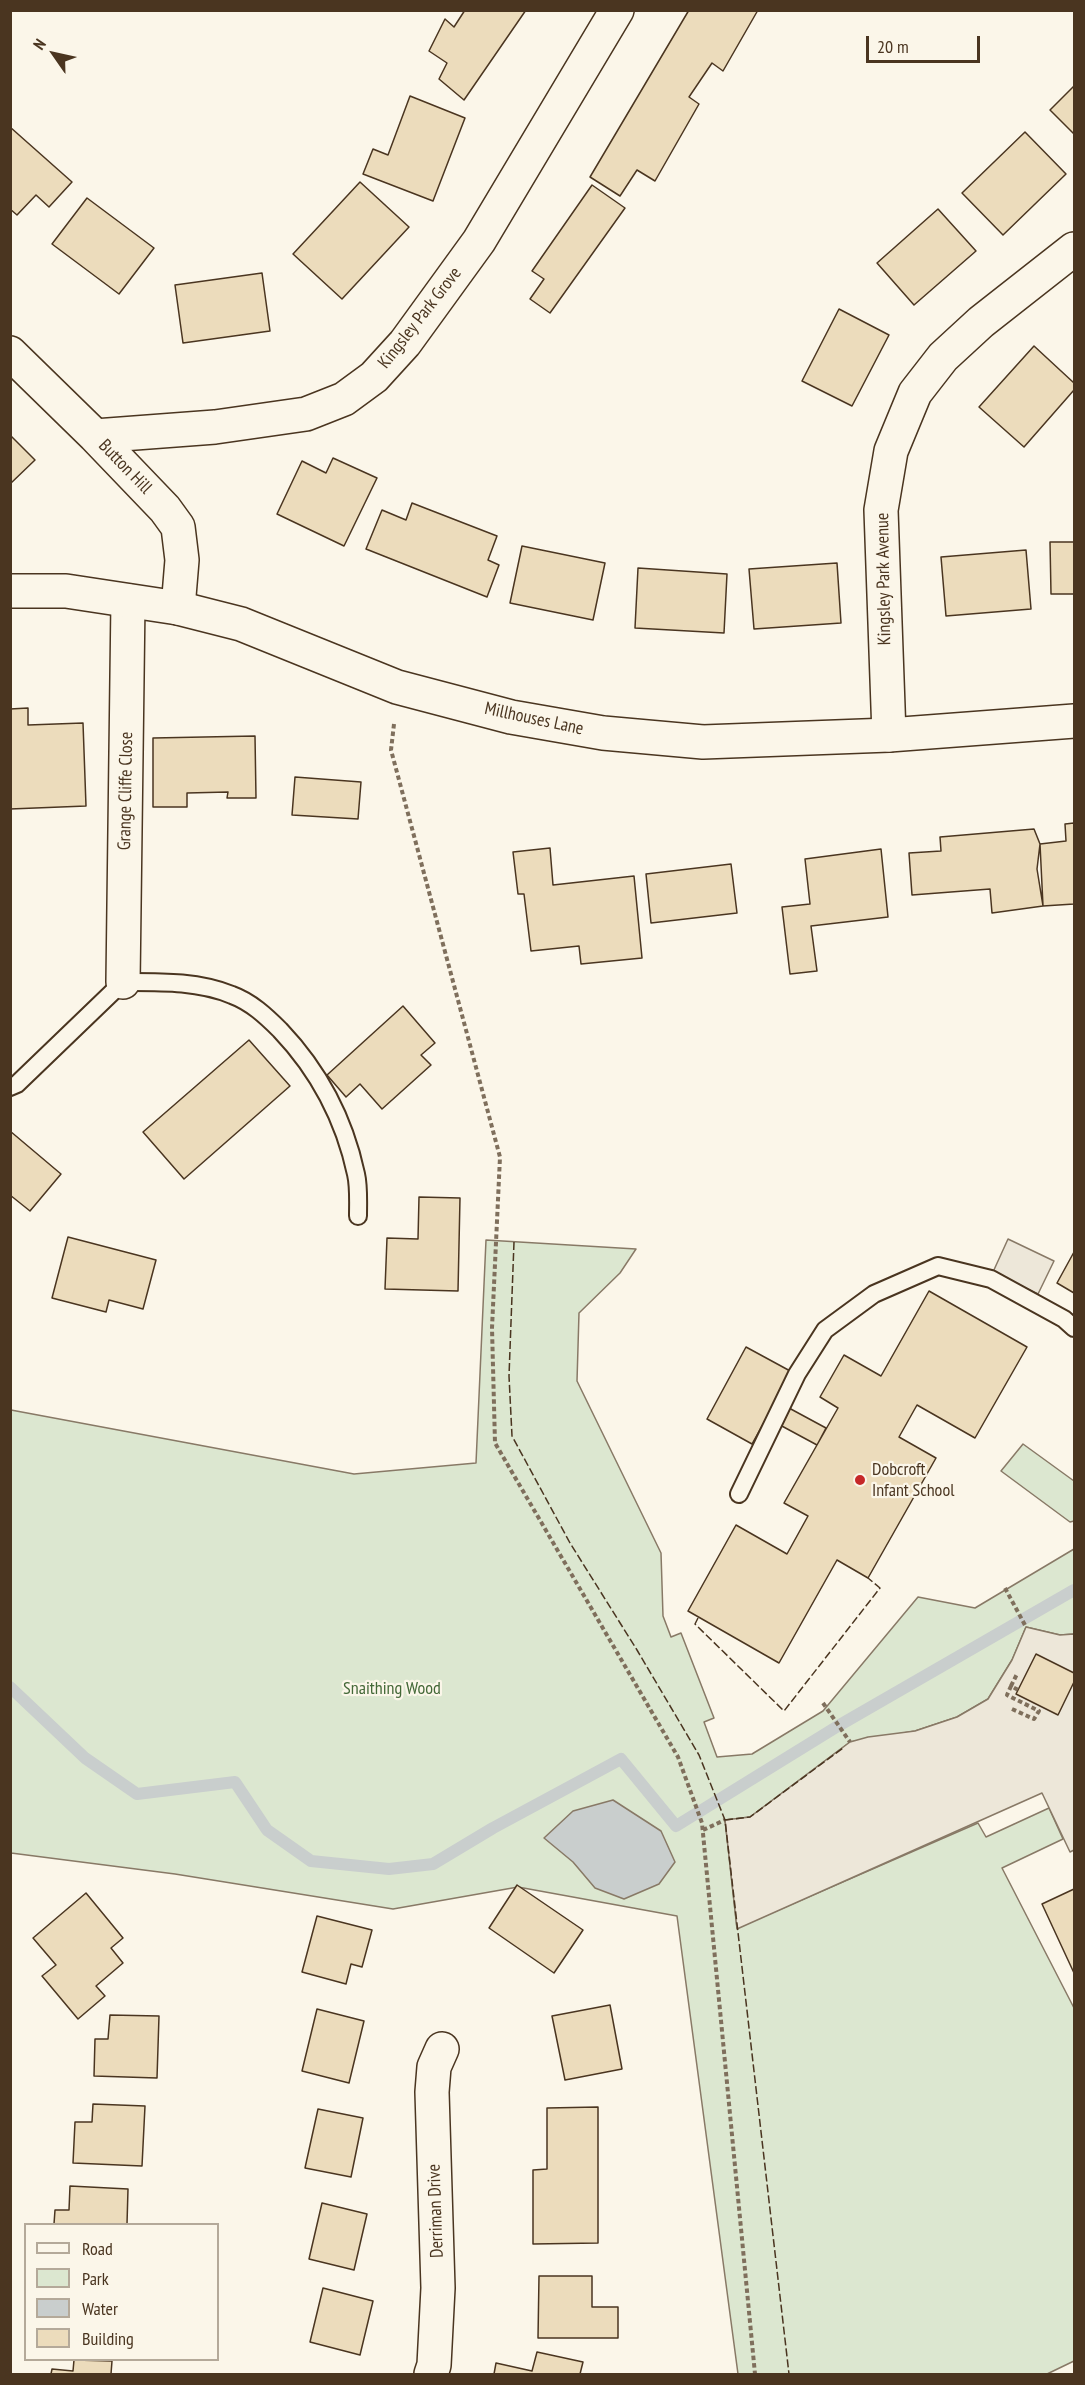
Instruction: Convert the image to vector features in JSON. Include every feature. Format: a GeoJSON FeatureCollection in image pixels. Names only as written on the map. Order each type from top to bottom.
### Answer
{"type":"FeatureCollection","features":[{"type":"Feature","properties":{"kind":"street","name":"Kingsley Park Grove"},"geometry":{"type":"LineString","coordinates":[[95,436],[215,427],[306,414],[344,399],[374,378],[405,343],[479,241],[617,10]]}},
{"type":"Feature","properties":{"kind":"street","name":"Kingsley Park Avenue"},"geometry":{"type":"LineString","coordinates":[[889,735],[881,510],[891,452],[915,393],[943,357],[981,322],[1074,249]]}},
{"type":"Feature","properties":{"kind":"street","name":"Button Hill"},"geometry":{"type":"LineString","coordinates":[[10,353],[95,436],[165,509],[177,527],[182,560],[178,608]]}},
{"type":"Feature","properties":{"kind":"street","name":"Millhouses Lane"},"geometry":{"type":"LineString","coordinates":[[10,591],[66,591],[178,608],[242,624],[397,687],[511,717],[603,733],[703,742],[889,735],[1074,720]]}},
{"type":"Feature","properties":{"kind":"street","name":"Grange Cliffe Close"},"geometry":{"type":"LineString","coordinates":[[123,982],[128,601]]}},
{"type":"Feature","properties":{"kind":"street","name":"Derriman Drive"},"geometry":{"type":"LineString","coordinates":[[431,2374],[434,2365],[438,2288],[432,2092],[434,2067],[441,2049]]}},
{"type":"Feature","properties":{"kind":"lane"},"geometry":{"type":"LineString","coordinates":[[10,1087],[17,1084],[123,982],[179,982],[233,995],[262,1012],[302,1054],[324,1088],[344,1128],[357,1176],[358,1216]]}},
{"type":"Feature","properties":{"kind":"lane"},"geometry":{"type":"LineString","coordinates":[[739,1494],[797,1374],[825,1330],[874,1294],[938,1266],[991,1279],[1064,1319],[1074,1328]]}},
{"type":"Feature","properties":{"kind":"path"},"geometry":{"type":"LineString","coordinates":[[397,687],[391,750],[500,1157],[492,1328],[495,1443],[678,1757],[702,1823],[754,2374]]}},
{"type":"Feature","properties":{"kind":"path"},"geometry":{"type":"LineString","coordinates":[[1005,1588],[1026,1627]]}},
{"type":"Feature","properties":{"kind":"path"},"geometry":{"type":"LineString","coordinates":[[1012,1709],[1034,1719],[1039,1711],[1007,1695],[1017,1674]]}},
{"type":"Feature","properties":{"kind":"path"},"geometry":{"type":"LineString","coordinates":[[1011,1686],[1018,1690]]}},
{"type":"Feature","properties":{"kind":"path"},"geometry":{"type":"LineString","coordinates":[[823,1703],[850,1742]]}},
{"type":"Feature","properties":{"kind":"path"},"geometry":{"type":"LineString","coordinates":[[702,1830],[725,1820]]}},
{"type":"Feature","properties":{"kind":"green space","name":"Snaithing Wood"},"geometry":{"type":"Polygon","coordinates":[[[486,1240],[636,1249],[620,1273],[579,1313],[577,1381],[661,1553],[663,1616],[671,1637],[681,1633],[714,1718],[704,1722],[717,1757],[752,1754],[823,1711],[918,1597],[975,1608],[1074,1549],[1074,1634],[1060,1635],[1026,1627],[1012,1660],[988,1699],[957,1717],[915,1731],[850,1742],[750,1817],[725,1820],[737,1928],[978,1823],[986,1837],[1049,1808],[1063,1839],[1002,1868],[1074,2008],[1074,2361],[1047,2374],[738,2374],[677,1916],[518,1887],[393,1909],[175,1874],[11,1853],[11,1410],[354,1474],[476,1463],[486,1240]]]}},
{"type":"Feature","properties":{"kind":"green space"},"geometry":{"type":"Polygon","coordinates":[[[1023,1444],[1074,1481],[1074,1521],[1070,1522],[1001,1471],[1023,1444]]]}},
{"type":"Feature","properties":{"kind":"shaded area"},"geometry":{"type":"Polygon","coordinates":[[[1008,1239],[1054,1261],[1038,1294],[993,1272],[1008,1239]]]}},
{"type":"Feature","properties":{"kind":"shaded area"},"geometry":{"type":"Polygon","coordinates":[[[1026,1627],[1060,1635],[1074,1634],[1074,1850],[1070,1852],[1042,1793],[737,1929],[725,1820],[750,1817],[850,1742],[868,1737],[915,1731],[957,1717],[988,1699],[1012,1660],[1026,1627]]]}},
{"type":"Feature","properties":{"kind":"water"},"geometry":{"type":"Polygon","coordinates":[[[613,1800],[661,1831],[675,1862],[659,1884],[624,1899],[595,1888],[573,1862],[544,1838],[573,1811],[613,1800]]]}},
{"type":"Feature","properties":{"kind":"building"},"geometry":{"type":"Polygon","coordinates":[[[465,10],[526,10],[464,100],[439,79],[447,63],[429,51],[445,19],[454,27],[465,10]]]}},
{"type":"Feature","properties":{"kind":"building"},"geometry":{"type":"Polygon","coordinates":[[[689,10],[758,10],[723,71],[712,63],[689,97],[699,104],[655,181],[637,170],[620,196],[590,177],[689,10]]]}},
{"type":"Feature","properties":{"kind":"building"},"geometry":{"type":"Polygon","coordinates":[[[1074,86],[1074,134],[1050,110],[1074,86]]]}},
{"type":"Feature","properties":{"kind":"building"},"geometry":{"type":"Polygon","coordinates":[[[410,96],[465,118],[433,201],[363,174],[373,149],[388,155],[410,96]]]}},
{"type":"Feature","properties":{"kind":"building"},"geometry":{"type":"Polygon","coordinates":[[[10,127],[72,182],[49,207],[36,195],[17,215],[10,209],[10,127]]]}},
{"type":"Feature","properties":{"kind":"building"},"geometry":{"type":"Polygon","coordinates":[[[1025,132],[1066,174],[1003,235],[962,193],[1025,132]]]}},
{"type":"Feature","properties":{"kind":"building"},"geometry":{"type":"Polygon","coordinates":[[[360,182],[409,227],[342,299],[293,254],[360,182]]]}},
{"type":"Feature","properties":{"kind":"building"},"geometry":{"type":"Polygon","coordinates":[[[592,185],[625,208],[550,313],[530,299],[544,279],[532,271],[592,185]]]}},
{"type":"Feature","properties":{"kind":"building"},"geometry":{"type":"Polygon","coordinates":[[[87,198],[154,248],[119,294],[52,244],[87,198]]]}},
{"type":"Feature","properties":{"kind":"building"},"geometry":{"type":"Polygon","coordinates":[[[938,209],[976,251],[914,305],[877,263],[938,209]]]}},
{"type":"Feature","properties":{"kind":"building"},"geometry":{"type":"Polygon","coordinates":[[[262,273],[270,331],[183,343],[175,285],[262,273]]]}},
{"type":"Feature","properties":{"kind":"building"},"geometry":{"type":"Polygon","coordinates":[[[839,309],[889,335],[852,406],[802,381],[839,309]]]}},
{"type":"Feature","properties":{"kind":"building"},"geometry":{"type":"Polygon","coordinates":[[[1034,346],[1074,383],[1074,390],[1024,447],[979,407],[1034,346]]]}},
{"type":"Feature","properties":{"kind":"building"},"geometry":{"type":"Polygon","coordinates":[[[10,435],[35,460],[10,484],[10,435]]]}},
{"type":"Feature","properties":{"kind":"building"},"geometry":{"type":"Polygon","coordinates":[[[333,458],[377,478],[344,546],[277,514],[302,461],[326,473],[333,458]]]}},
{"type":"Feature","properties":{"kind":"building"},"geometry":{"type":"Polygon","coordinates":[[[412,503],[497,536],[488,560],[499,565],[487,597],[366,549],[382,510],[406,520],[412,503]]]}},
{"type":"Feature","properties":{"kind":"building"},"geometry":{"type":"Polygon","coordinates":[[[1050,542],[1074,542],[1074,594],[1051,594],[1050,542]]]}},
{"type":"Feature","properties":{"kind":"building"},"geometry":{"type":"Polygon","coordinates":[[[522,546],[605,563],[593,620],[510,603],[522,546]]]}},
{"type":"Feature","properties":{"kind":"building"},"geometry":{"type":"Polygon","coordinates":[[[1026,550],[1031,609],[946,616],[941,557],[1026,550]]]}},
{"type":"Feature","properties":{"kind":"building"},"geometry":{"type":"Polygon","coordinates":[[[837,563],[841,623],[754,629],[749,569],[837,563]]]}},
{"type":"Feature","properties":{"kind":"building"},"geometry":{"type":"Polygon","coordinates":[[[638,568],[727,574],[724,633],[635,628],[638,568]]]}},
{"type":"Feature","properties":{"kind":"building"},"geometry":{"type":"Polygon","coordinates":[[[28,708],[28,725],[83,723],[86,806],[10,809],[10,709],[28,708]]]}},
{"type":"Feature","properties":{"kind":"building"},"geometry":{"type":"Polygon","coordinates":[[[255,736],[256,798],[227,798],[228,792],[187,793],[187,807],[153,807],[153,738],[255,736]]]}},
{"type":"Feature","properties":{"kind":"building"},"geometry":{"type":"Polygon","coordinates":[[[295,777],[361,782],[358,819],[292,815],[295,777]]]}},
{"type":"Feature","properties":{"kind":"building"},"geometry":{"type":"Polygon","coordinates":[[[1074,823],[1074,904],[1043,906],[1040,844],[1066,841],[1065,824],[1074,823]]]}},
{"type":"Feature","properties":{"kind":"building"},"geometry":{"type":"Polygon","coordinates":[[[1034,829],[1040,844],[1037,869],[1043,906],[992,913],[990,889],[912,895],[909,853],[941,851],[940,837],[1034,829]]]}},
{"type":"Feature","properties":{"kind":"building"},"geometry":{"type":"Polygon","coordinates":[[[550,848],[553,885],[634,876],[642,958],[581,964],[579,946],[531,951],[524,894],[518,894],[513,852],[550,848]]]}},
{"type":"Feature","properties":{"kind":"building"},"geometry":{"type":"Polygon","coordinates":[[[881,849],[888,917],[811,926],[817,971],[790,974],[782,907],[810,904],[805,859],[881,849]]]}},
{"type":"Feature","properties":{"kind":"building"},"geometry":{"type":"Polygon","coordinates":[[[731,864],[737,913],[651,923],[646,874],[731,864]]]}},
{"type":"Feature","properties":{"kind":"building"},"geometry":{"type":"Polygon","coordinates":[[[403,1006],[435,1043],[421,1055],[431,1065],[382,1109],[360,1084],[346,1097],[327,1075],[403,1006]]]}},
{"type":"Feature","properties":{"kind":"building"},"geometry":{"type":"Polygon","coordinates":[[[249,1040],[290,1086],[184,1179],[143,1132],[249,1040]]]}},
{"type":"Feature","properties":{"kind":"building"},"geometry":{"type":"Polygon","coordinates":[[[10,1131],[61,1174],[30,1211],[10,1195],[10,1131]]]}},
{"type":"Feature","properties":{"kind":"building"},"geometry":{"type":"Polygon","coordinates":[[[419,1197],[460,1198],[458,1291],[385,1289],[387,1238],[418,1239],[419,1197]]]}},
{"type":"Feature","properties":{"kind":"building"},"geometry":{"type":"Polygon","coordinates":[[[68,1237],[156,1260],[143,1309],[109,1300],[106,1312],[52,1298],[68,1237]]]}},
{"type":"Feature","properties":{"kind":"building"},"geometry":{"type":"Polygon","coordinates":[[[1074,1252],[1074,1293],[1057,1283],[1074,1252]]]}},
{"type":"Feature","properties":{"kind":"building","name":"Dobcroft Infant School"},"geometry":{"type":"Polygon","coordinates":[[[929,1291],[1027,1347],[975,1438],[917,1405],[899,1437],[936,1458],[868,1578],[837,1560],[779,1663],[688,1611],[736,1525],[787,1554],[808,1516],[784,1503],[838,1408],[820,1397],[844,1355],[881,1376],[929,1291]]]}},
{"type":"Feature","properties":{"kind":"building"},"geometry":{"type":"Polygon","coordinates":[[[746,1347],[792,1372],[752,1444],[707,1419],[746,1347]]]}},
{"type":"Feature","properties":{"kind":"building"},"geometry":{"type":"Polygon","coordinates":[[[776,1401],[826,1428],[817,1445],[767,1418],[776,1401]]]}},
{"type":"Feature","properties":{"kind":"building"},"geometry":{"type":"Polygon","coordinates":[[[1036,1654],[1074,1673],[1074,1682],[1058,1715],[1016,1694],[1036,1654]]]}},
{"type":"Feature","properties":{"kind":"building"},"geometry":{"type":"Polygon","coordinates":[[[517,1885],[583,1930],[554,1973],[489,1928],[517,1885]]]}},
{"type":"Feature","properties":{"kind":"building"},"geometry":{"type":"Polygon","coordinates":[[[1074,1889],[1074,1973],[1042,1904],[1074,1889]]]}},
{"type":"Feature","properties":{"kind":"building"},"geometry":{"type":"Polygon","coordinates":[[[86,1893],[123,1938],[111,1948],[123,1963],[96,1986],[105,1996],[78,2019],[42,1976],[56,1965],[33,1938],[86,1893]]]}},
{"type":"Feature","properties":{"kind":"building"},"geometry":{"type":"Polygon","coordinates":[[[317,1916],[372,1930],[362,1967],[351,1964],[346,1984],[302,1972],[317,1916]]]}},
{"type":"Feature","properties":{"kind":"building"},"geometry":{"type":"Polygon","coordinates":[[[610,2005],[622,2069],[565,2080],[552,2016],[610,2005]]]}},
{"type":"Feature","properties":{"kind":"building"},"geometry":{"type":"Polygon","coordinates":[[[317,2009],[364,2021],[349,2083],[302,2071],[317,2009]]]}},
{"type":"Feature","properties":{"kind":"building"},"geometry":{"type":"Polygon","coordinates":[[[110,2015],[159,2016],[157,2078],[94,2076],[95,2039],[108,2039],[110,2015]]]}},
{"type":"Feature","properties":{"kind":"building"},"geometry":{"type":"Polygon","coordinates":[[[93,2104],[145,2106],[142,2166],[73,2163],[75,2122],[92,2122],[93,2104]]]}},
{"type":"Feature","properties":{"kind":"building"},"geometry":{"type":"Polygon","coordinates":[[[598,2107],[598,2243],[533,2244],[533,2170],[547,2169],[547,2108],[598,2107]]]}},
{"type":"Feature","properties":{"kind":"building"},"geometry":{"type":"Polygon","coordinates":[[[318,2109],[363,2118],[351,2177],[305,2168],[318,2109]]]}},
{"type":"Feature","properties":{"kind":"building"},"geometry":{"type":"Polygon","coordinates":[[[70,2186],[128,2189],[127,2223],[54,2223],[55,2210],[69,2210],[70,2186]]]}},
{"type":"Feature","properties":{"kind":"building"},"geometry":{"type":"Polygon","coordinates":[[[322,2203],[367,2214],[354,2270],[309,2259],[322,2203]]]}},
{"type":"Feature","properties":{"kind":"building"},"geometry":{"type":"Polygon","coordinates":[[[539,2276],[592,2276],[592,2307],[618,2307],[618,2338],[538,2338],[539,2276]]]}},
{"type":"Feature","properties":{"kind":"building"},"geometry":{"type":"Polygon","coordinates":[[[323,2288],[373,2301],[360,2355],[310,2342],[323,2288]]]}},
{"type":"Feature","properties":{"kind":"building"},"geometry":{"type":"Polygon","coordinates":[[[537,2352],[583,2362],[580,2374],[494,2374],[496,2363],[532,2371],[537,2352]]]}},
{"type":"Feature","properties":{"kind":"building"},"geometry":{"type":"Polygon","coordinates":[[[74,2361],[112,2361],[111,2374],[51,2374],[52,2369],[73,2371],[74,2361]]]}},
{"type":"Feature","properties":{"kind":"waterway"},"geometry":{"type":"LineString","coordinates":[[10,1687],[85,1758],[137,1794],[235,1782],[267,1830],[311,1861],[389,1869],[433,1864],[493,1828],[621,1759],[676,1826],[838,1726],[1074,1590]]}},
{"type":"Feature","properties":{"kind":"fence"},"geometry":{"type":"LineString","coordinates":[[514,1242],[509,1376],[512,1436],[570,1543],[699,1755],[725,1820],[789,2374]]}},
{"type":"Feature","properties":{"kind":"fence"},"geometry":{"type":"LineString","coordinates":[[698,1618],[695,1624],[784,1711],[880,1588],[868,1578]]}},
{"type":"Feature","properties":{"kind":"fence"},"geometry":{"type":"LineString","coordinates":[[725,1820],[750,1817],[843,1748]]}},
{"type":"Feature","properties":{"kind":"place","name":"Dobcroft Infant School"},"geometry":{"type":"Point","coordinates":[860,1480]}}]}
